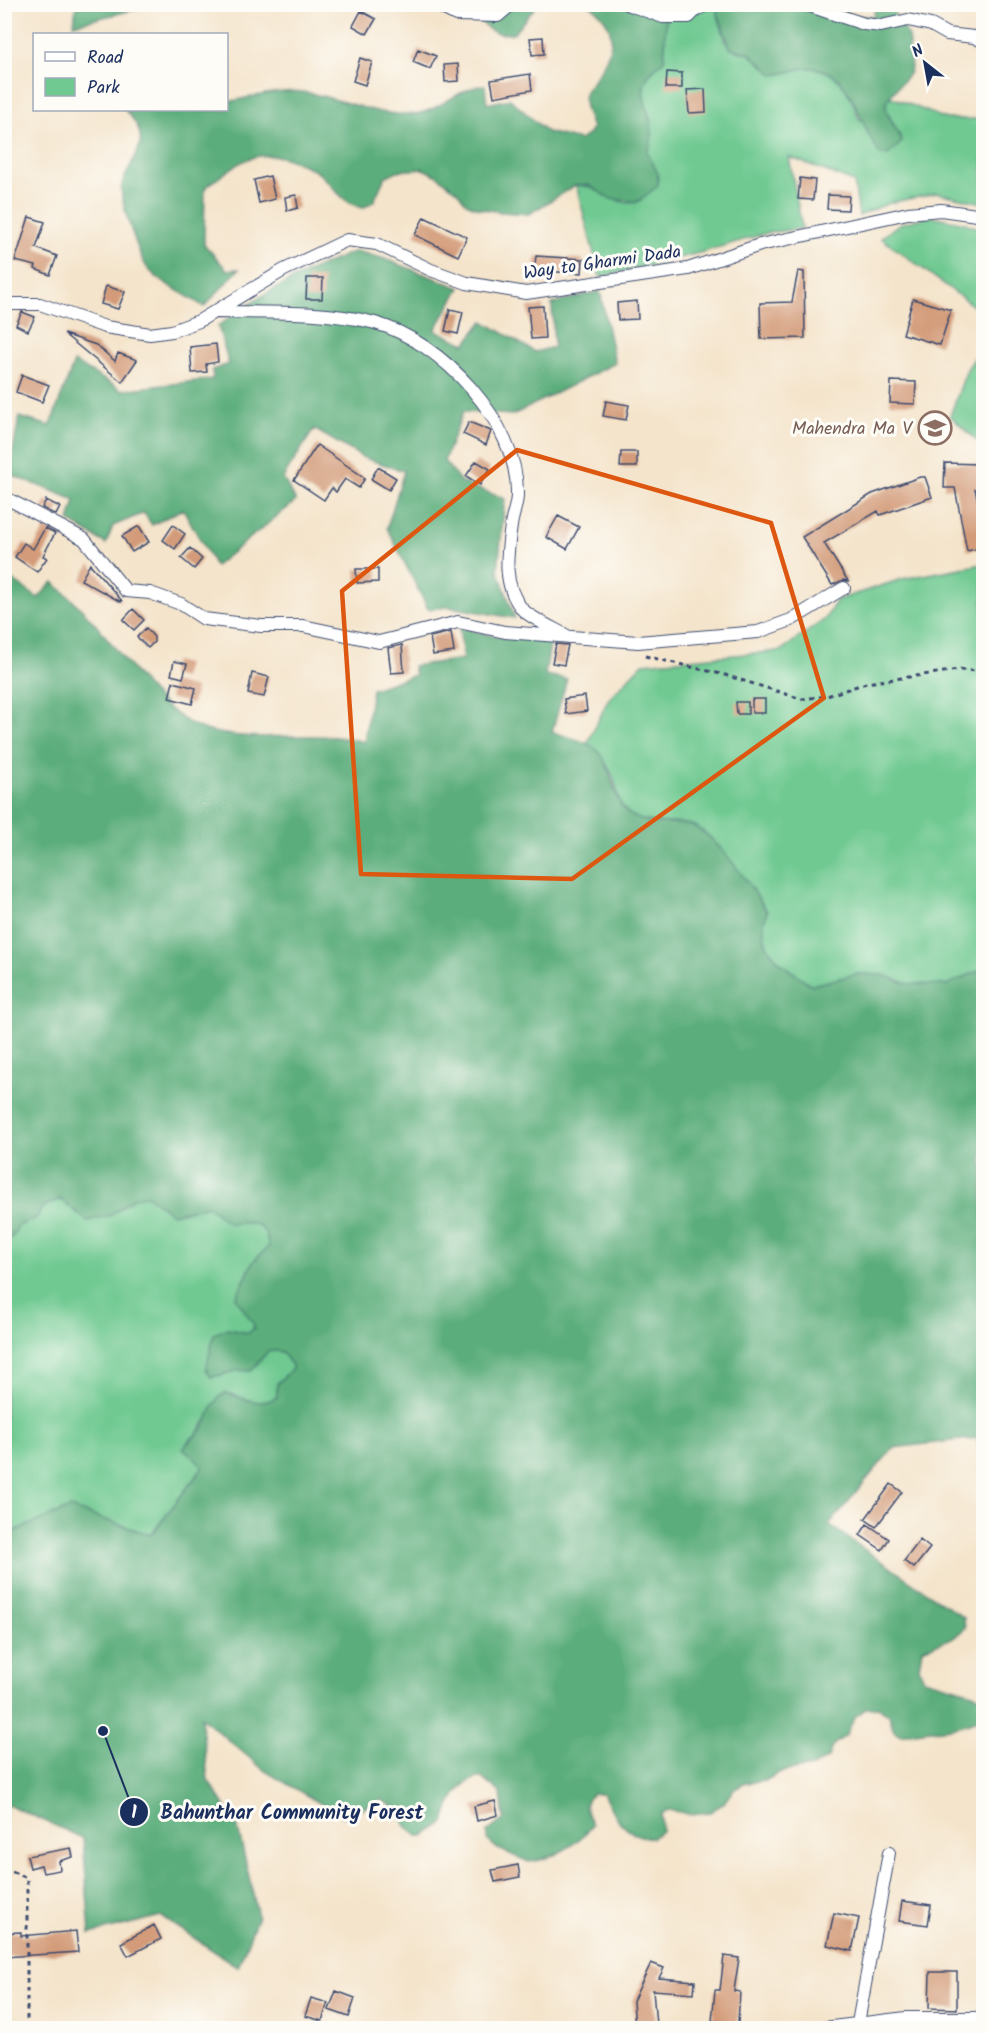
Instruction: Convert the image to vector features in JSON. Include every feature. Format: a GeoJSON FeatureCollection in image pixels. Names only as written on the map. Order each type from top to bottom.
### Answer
{"type":"FeatureCollection","features":[{"type":"Feature","properties":{"kind":"street"},"geometry":{"type":"LineString","coordinates":[[434,4],[456,15],[498,16],[512,4]]}},
{"type":"Feature","properties":{"kind":"street"},"geometry":{"type":"LineString","coordinates":[[627,4],[663,17],[689,17],[698,9],[711,4]]}},
{"type":"Feature","properties":{"kind":"street"},"geometry":{"type":"LineString","coordinates":[[804,4],[864,24],[881,26],[908,20],[932,25],[947,34],[974,37],[984,42]]}},
{"type":"Feature","properties":{"kind":"street","name":"Way to Gharmi Dada"},"geometry":{"type":"LineString","coordinates":[[4,304],[40,304],[105,327],[150,334],[189,326],[284,270],[347,240],[377,244],[431,270],[467,283],[526,293],[688,269],[760,245],[908,213],[941,210],[984,216]]}},
{"type":"Feature","properties":{"kind":"street"},"geometry":{"type":"LineString","coordinates":[[216,312],[285,313],[376,323],[413,341],[466,380],[494,418],[511,454],[517,495],[506,563],[510,585],[523,609],[573,639]]}},
{"type":"Feature","properties":{"kind":"street"},"geometry":{"type":"LineString","coordinates":[[4,497],[84,539],[126,591],[150,593],[181,604],[204,619],[261,626],[303,626],[379,642],[458,622],[505,632],[573,639],[638,642],[758,632],[791,620],[844,588]]}},
{"type":"Feature","properties":{"kind":"street"},"geometry":{"type":"LineString","coordinates":[[858,2023],[889,1853]]}},
{"type":"Feature","properties":{"kind":"street"},"geometry":{"type":"LineString","coordinates":[[824,2028],[906,2018],[984,2018]]}},
{"type":"Feature","properties":{"kind":"path"},"geometry":{"type":"LineString","coordinates":[[638,654],[725,675],[790,698],[802,699],[827,696],[866,683],[958,670],[984,671]]}},
{"type":"Feature","properties":{"kind":"path"},"geometry":{"type":"LineString","coordinates":[[4,1868],[27,1878],[27,2028]]}},
{"type":"Feature","properties":{"kind":"highlighted area"},"geometry":{"type":"Polygon","coordinates":[[[517,450],[771,523],[824,698],[572,879],[361,874],[342,591],[517,450]]]}},
{"type":"Feature","properties":{"kind":"green space"},"geometry":{"type":"Polygon","coordinates":[[[76,4],[143,5],[138,9],[74,24],[76,4]]]}},
{"type":"Feature","properties":{"kind":"green space"},"geometry":{"type":"Polygon","coordinates":[[[479,5],[537,5],[514,33],[507,34],[490,30],[482,22],[475,10],[479,5]]]}},
{"type":"Feature","properties":{"kind":"green space"},"geometry":{"type":"Polygon","coordinates":[[[590,5],[675,5],[666,20],[664,60],[648,76],[643,90],[652,132],[647,152],[658,174],[658,186],[637,202],[611,199],[588,185],[576,185],[529,214],[501,212],[477,208],[466,203],[457,191],[436,175],[423,169],[397,171],[385,177],[374,201],[363,208],[345,199],[311,168],[282,157],[258,156],[227,171],[205,188],[204,244],[227,270],[239,269],[204,307],[163,282],[150,271],[141,256],[123,202],[122,185],[136,156],[140,140],[139,131],[126,111],[228,111],[228,102],[268,94],[299,92],[386,113],[413,114],[432,109],[466,91],[485,85],[487,104],[510,99],[547,132],[580,140],[589,134],[592,128],[585,106],[585,92],[606,60],[611,41],[606,22],[590,5]]]}},
{"type":"Feature","properties":{"kind":"green space"},"geometry":{"type":"Polygon","coordinates":[[[675,5],[715,5],[726,42],[736,51],[748,53],[774,74],[806,68],[827,72],[842,83],[859,119],[900,136],[885,108],[889,96],[946,119],[983,119],[983,203],[937,193],[889,203],[859,216],[854,182],[789,157],[802,228],[767,233],[703,252],[600,277],[576,185],[589,187],[622,202],[631,203],[640,200],[649,191],[658,174],[647,152],[652,132],[643,90],[648,76],[664,60],[667,16],[675,5]]]}},
{"type":"Feature","properties":{"kind":"green space"},"geometry":{"type":"Polygon","coordinates":[[[715,5],[846,5],[848,16],[874,16],[875,5],[891,5],[908,35],[911,68],[909,74],[886,101],[887,112],[902,142],[888,155],[881,155],[853,100],[835,76],[822,70],[806,68],[774,75],[749,53],[730,48],[715,5]]]}},
{"type":"Feature","properties":{"kind":"green space"},"geometry":{"type":"Polygon","coordinates":[[[931,216],[965,223],[983,230],[983,313],[881,238],[899,224],[931,216]]]}},
{"type":"Feature","properties":{"kind":"green space"},"geometry":{"type":"Polygon","coordinates":[[[356,251],[385,259],[460,288],[435,330],[465,344],[483,321],[535,352],[554,347],[552,304],[600,291],[615,363],[513,415],[463,412],[444,461],[461,482],[505,499],[498,570],[515,618],[449,607],[428,609],[387,528],[404,471],[364,458],[314,429],[283,478],[296,501],[215,566],[183,509],[152,525],[144,513],[113,526],[106,544],[69,521],[75,500],[9,474],[19,417],[50,426],[74,362],[122,390],[213,379],[212,370],[229,364],[218,326],[250,303],[284,284],[356,251]]]}},
{"type":"Feature","properties":{"kind":"green space"},"geometry":{"type":"Polygon","coordinates":[[[983,346],[983,446],[950,416],[967,369],[983,346]]]}},
{"type":"Feature","properties":{"kind":"green space"},"geometry":{"type":"Polygon","coordinates":[[[983,564],[983,969],[948,985],[908,984],[883,975],[857,974],[812,985],[782,964],[768,947],[764,936],[767,911],[744,877],[711,838],[692,825],[651,822],[629,814],[622,805],[609,768],[587,744],[608,700],[643,663],[780,651],[825,619],[837,600],[902,579],[983,564]]]}},
{"type":"Feature","properties":{"kind":"green space"},"geometry":{"type":"Polygon","coordinates":[[[4,574],[38,598],[53,582],[85,613],[159,699],[189,723],[206,730],[226,734],[265,737],[325,736],[364,742],[372,689],[415,675],[413,666],[463,659],[459,627],[497,637],[551,639],[545,675],[567,679],[552,732],[582,741],[598,751],[608,767],[620,802],[631,815],[645,821],[690,825],[699,829],[721,849],[767,912],[764,937],[768,947],[774,956],[791,971],[812,985],[857,974],[883,975],[908,984],[947,985],[983,969],[983,1466],[977,1438],[893,1448],[829,1525],[964,1618],[965,1628],[960,1633],[922,1649],[919,1667],[924,1679],[973,1693],[983,1699],[983,1716],[952,1728],[901,1735],[894,1731],[889,1715],[878,1707],[866,1708],[855,1717],[846,1735],[832,1746],[828,1758],[812,1767],[780,1772],[765,1781],[745,1783],[733,1790],[723,1804],[710,1812],[690,1814],[668,1810],[661,1814],[662,1831],[651,1838],[627,1829],[611,1810],[603,1794],[593,1794],[586,1805],[592,1825],[587,1832],[565,1850],[547,1858],[529,1862],[498,1849],[487,1840],[487,1832],[504,1819],[501,1793],[482,1778],[468,1782],[462,1787],[449,1808],[444,1823],[423,1836],[418,1836],[406,1826],[396,1807],[381,1800],[343,1817],[265,1771],[201,1717],[208,1780],[237,1824],[258,1916],[238,1967],[161,1916],[90,1934],[83,1838],[9,1805],[5,1809],[5,1535],[70,1508],[151,1535],[203,1467],[183,1448],[204,1427],[220,1396],[226,1393],[258,1402],[277,1397],[277,1384],[292,1369],[292,1365],[282,1352],[269,1350],[251,1371],[234,1371],[211,1377],[206,1369],[214,1334],[226,1329],[249,1333],[254,1328],[236,1298],[253,1262],[269,1246],[264,1231],[256,1224],[230,1224],[208,1206],[172,1214],[147,1195],[133,1198],[111,1215],[87,1221],[60,1199],[43,1207],[36,1218],[18,1226],[12,1237],[5,1241],[4,574]]]}},
{"type":"Feature","properties":{"kind":"green space"},"geometry":{"type":"Polygon","coordinates":[[[147,1195],[172,1214],[208,1206],[230,1224],[245,1222],[261,1227],[269,1246],[253,1262],[236,1298],[254,1323],[254,1328],[249,1333],[226,1329],[221,1376],[233,1369],[251,1371],[269,1350],[282,1352],[292,1365],[292,1369],[277,1383],[277,1397],[270,1400],[258,1402],[227,1393],[221,1399],[199,1431],[187,1442],[203,1467],[151,1535],[70,1508],[5,1535],[5,1241],[12,1237],[18,1226],[36,1218],[43,1207],[55,1200],[64,1201],[87,1221],[111,1215],[133,1198],[147,1195]]]}},
{"type":"Feature","properties":{"kind":"building"},"geometry":{"type":"Polygon","coordinates":[[[361,11],[376,19],[367,34],[353,26],[361,11]]]}},
{"type":"Feature","properties":{"kind":"building"},"geometry":{"type":"Polygon","coordinates":[[[543,37],[544,54],[532,55],[530,38],[543,37]]]}},
{"type":"Feature","properties":{"kind":"building"},"geometry":{"type":"Polygon","coordinates":[[[418,49],[436,56],[430,69],[413,62],[418,49]]]}},
{"type":"Feature","properties":{"kind":"building"},"geometry":{"type":"Polygon","coordinates":[[[360,58],[372,62],[365,85],[353,81],[360,58]]]}},
{"type":"Feature","properties":{"kind":"building"},"geometry":{"type":"Polygon","coordinates":[[[458,64],[459,81],[445,82],[444,65],[458,64]]]}},
{"type":"Feature","properties":{"kind":"building"},"geometry":{"type":"Polygon","coordinates":[[[667,72],[682,73],[682,88],[666,88],[667,72]]]}},
{"type":"Feature","properties":{"kind":"building"},"geometry":{"type":"Polygon","coordinates":[[[530,74],[532,90],[494,97],[491,80],[530,74]]]}},
{"type":"Feature","properties":{"kind":"building"},"geometry":{"type":"Polygon","coordinates":[[[705,89],[706,112],[689,113],[687,90],[705,89]]]}},
{"type":"Feature","properties":{"kind":"building"},"geometry":{"type":"Polygon","coordinates":[[[270,176],[275,199],[259,203],[254,180],[270,176]]]}},
{"type":"Feature","properties":{"kind":"building"},"geometry":{"type":"Polygon","coordinates":[[[800,178],[815,180],[813,200],[798,199],[800,178]]]}},
{"type":"Feature","properties":{"kind":"building"},"geometry":{"type":"Polygon","coordinates":[[[296,195],[298,208],[287,211],[285,197],[296,195]]]}},
{"type":"Feature","properties":{"kind":"building"},"geometry":{"type":"Polygon","coordinates":[[[828,195],[849,196],[848,210],[827,209],[828,195]]]}},
{"type":"Feature","properties":{"kind":"building"},"geometry":{"type":"Polygon","coordinates":[[[29,217],[45,222],[36,248],[57,256],[50,275],[35,269],[36,266],[15,261],[29,217]]]}},
{"type":"Feature","properties":{"kind":"building"},"geometry":{"type":"Polygon","coordinates":[[[424,217],[467,237],[458,256],[415,235],[424,217]]]}},
{"type":"Feature","properties":{"kind":"building"},"geometry":{"type":"Polygon","coordinates":[[[536,256],[583,259],[582,273],[534,271],[536,256]]]}},
{"type":"Feature","properties":{"kind":"building"},"geometry":{"type":"Polygon","coordinates":[[[798,271],[804,272],[805,338],[761,339],[760,303],[792,302],[798,271]]]}},
{"type":"Feature","properties":{"kind":"building"},"geometry":{"type":"Polygon","coordinates":[[[307,278],[323,278],[322,299],[306,299],[307,278]]]}},
{"type":"Feature","properties":{"kind":"building"},"geometry":{"type":"Polygon","coordinates":[[[106,286],[125,292],[118,309],[101,304],[106,286]]]}},
{"type":"Feature","properties":{"kind":"building"},"geometry":{"type":"Polygon","coordinates":[[[913,299],[951,310],[940,345],[903,334],[913,299]]]}},
{"type":"Feature","properties":{"kind":"building"},"geometry":{"type":"Polygon","coordinates":[[[637,301],[638,319],[618,320],[617,303],[637,301]]]}},
{"type":"Feature","properties":{"kind":"building"},"geometry":{"type":"Polygon","coordinates":[[[543,306],[545,338],[531,339],[528,307],[543,306]]]}},
{"type":"Feature","properties":{"kind":"building"},"geometry":{"type":"Polygon","coordinates":[[[450,309],[463,312],[458,334],[445,331],[450,309]]]}},
{"type":"Feature","properties":{"kind":"building"},"geometry":{"type":"Polygon","coordinates":[[[22,312],[35,317],[28,331],[16,325],[22,312]]]}},
{"type":"Feature","properties":{"kind":"building"},"geometry":{"type":"Polygon","coordinates":[[[64,334],[96,345],[115,361],[118,353],[137,360],[122,382],[64,334]]]}},
{"type":"Feature","properties":{"kind":"building"},"geometry":{"type":"Polygon","coordinates":[[[216,344],[218,362],[206,364],[207,372],[192,373],[190,347],[216,344]]]}},
{"type":"Feature","properties":{"kind":"building"},"geometry":{"type":"Polygon","coordinates":[[[22,375],[49,385],[42,402],[16,392],[22,375]]]}},
{"type":"Feature","properties":{"kind":"building"},"geometry":{"type":"Polygon","coordinates":[[[891,381],[916,382],[915,404],[890,403],[891,381]]]}},
{"type":"Feature","properties":{"kind":"building"},"geometry":{"type":"Polygon","coordinates":[[[606,401],[629,405],[626,420],[603,416],[606,401]]]}},
{"type":"Feature","properties":{"kind":"building"},"geometry":{"type":"Polygon","coordinates":[[[469,422],[491,431],[486,445],[463,434],[469,422]]]}},
{"type":"Feature","properties":{"kind":"building"},"geometry":{"type":"Polygon","coordinates":[[[317,445],[365,478],[359,488],[345,479],[336,492],[332,488],[324,500],[294,480],[317,445]]]}},
{"type":"Feature","properties":{"kind":"building"},"geometry":{"type":"Polygon","coordinates":[[[621,452],[637,452],[637,467],[620,467],[621,452]]]}},
{"type":"Feature","properties":{"kind":"building"},"geometry":{"type":"Polygon","coordinates":[[[476,461],[490,469],[480,485],[466,476],[476,461]]]}},
{"type":"Feature","properties":{"kind":"building"},"geometry":{"type":"Polygon","coordinates":[[[945,463],[980,464],[979,489],[975,489],[984,528],[984,547],[967,551],[955,488],[944,488],[945,463]]]}},
{"type":"Feature","properties":{"kind":"building"},"geometry":{"type":"Polygon","coordinates":[[[378,467],[396,478],[389,490],[371,479],[378,467]]]}},
{"type":"Feature","properties":{"kind":"building"},"geometry":{"type":"Polygon","coordinates":[[[925,477],[932,497],[880,515],[878,511],[824,543],[848,581],[843,580],[832,585],[802,537],[872,494],[925,477]]]}},
{"type":"Feature","properties":{"kind":"building"},"geometry":{"type":"Polygon","coordinates":[[[46,500],[60,507],[56,515],[42,508],[46,500]]]}},
{"type":"Feature","properties":{"kind":"building"},"geometry":{"type":"Polygon","coordinates":[[[558,516],[579,527],[567,549],[546,537],[558,516]]]}},
{"type":"Feature","properties":{"kind":"building"},"geometry":{"type":"Polygon","coordinates":[[[173,525],[185,534],[175,549],[163,540],[173,525]]]}},
{"type":"Feature","properties":{"kind":"building"},"geometry":{"type":"Polygon","coordinates":[[[139,526],[149,542],[132,552],[122,536],[139,526]]]}},
{"type":"Feature","properties":{"kind":"building"},"geometry":{"type":"Polygon","coordinates":[[[45,528],[55,533],[43,556],[47,558],[37,572],[15,557],[24,543],[33,549],[45,528]]]}},
{"type":"Feature","properties":{"kind":"building"},"geometry":{"type":"Polygon","coordinates":[[[190,548],[202,559],[194,569],[181,558],[190,548]]]}},
{"type":"Feature","properties":{"kind":"building"},"geometry":{"type":"Polygon","coordinates":[[[90,564],[122,601],[121,602],[81,580],[90,564]]]}},
{"type":"Feature","properties":{"kind":"building"},"geometry":{"type":"Polygon","coordinates":[[[356,569],[378,569],[378,582],[357,583],[356,569]]]}},
{"type":"Feature","properties":{"kind":"building"},"geometry":{"type":"Polygon","coordinates":[[[133,609],[144,620],[134,630],[123,620],[133,609]]]}},
{"type":"Feature","properties":{"kind":"building"},"geometry":{"type":"Polygon","coordinates":[[[146,628],[154,637],[154,642],[148,648],[137,637],[146,628]]]}},
{"type":"Feature","properties":{"kind":"building"},"geometry":{"type":"Polygon","coordinates":[[[451,632],[454,652],[433,655],[430,637],[451,632]]]}},
{"type":"Feature","properties":{"kind":"building"},"geometry":{"type":"Polygon","coordinates":[[[556,644],[568,645],[564,665],[552,663],[556,644]]]}},
{"type":"Feature","properties":{"kind":"building"},"geometry":{"type":"Polygon","coordinates":[[[402,645],[404,672],[391,673],[388,648],[402,645]]]}},
{"type":"Feature","properties":{"kind":"building"},"geometry":{"type":"Polygon","coordinates":[[[174,661],[187,664],[183,678],[171,675],[174,661]]]}},
{"type":"Feature","properties":{"kind":"building"},"geometry":{"type":"Polygon","coordinates":[[[252,673],[269,677],[264,697],[248,694],[252,673]]]}},
{"type":"Feature","properties":{"kind":"building"},"geometry":{"type":"Polygon","coordinates":[[[173,682],[196,688],[192,704],[169,698],[173,682]]]}},
{"type":"Feature","properties":{"kind":"building"},"geometry":{"type":"Polygon","coordinates":[[[585,696],[587,711],[566,714],[564,699],[585,696]]]}},
{"type":"Feature","properties":{"kind":"building"},"geometry":{"type":"Polygon","coordinates":[[[752,699],[765,699],[765,713],[752,713],[752,699]]]}},
{"type":"Feature","properties":{"kind":"building"},"geometry":{"type":"Polygon","coordinates":[[[736,702],[748,702],[748,714],[737,714],[736,702]]]}},
{"type":"Feature","properties":{"kind":"building"},"geometry":{"type":"Polygon","coordinates":[[[891,1484],[902,1492],[876,1527],[865,1519],[891,1484]]]}},
{"type":"Feature","properties":{"kind":"building"},"geometry":{"type":"Polygon","coordinates":[[[867,1524],[889,1539],[882,1550],[860,1535],[867,1524]]]}},
{"type":"Feature","properties":{"kind":"building"},"geometry":{"type":"Polygon","coordinates":[[[920,1540],[930,1548],[914,1568],[904,1561],[920,1540]]]}},
{"type":"Feature","properties":{"kind":"building"},"geometry":{"type":"Polygon","coordinates":[[[495,1801],[498,1815],[477,1821],[474,1806],[495,1801]]]}},
{"type":"Feature","properties":{"kind":"building"},"geometry":{"type":"Polygon","coordinates":[[[71,1848],[73,1857],[59,1861],[60,1870],[43,1873],[41,1865],[30,1868],[27,1856],[71,1848]]]}},
{"type":"Feature","properties":{"kind":"building"},"geometry":{"type":"Polygon","coordinates":[[[518,1865],[520,1877],[495,1882],[492,1870],[518,1865]]]}},
{"type":"Feature","properties":{"kind":"building"},"geometry":{"type":"Polygon","coordinates":[[[902,1901],[931,1905],[928,1925],[899,1921],[902,1901]]]}},
{"type":"Feature","properties":{"kind":"building"},"geometry":{"type":"Polygon","coordinates":[[[834,1913],[859,1918],[852,1951],[827,1945],[834,1913]]]}},
{"type":"Feature","properties":{"kind":"building"},"geometry":{"type":"Polygon","coordinates":[[[154,1925],[161,1939],[128,1956],[121,1943],[154,1925]]]}},
{"type":"Feature","properties":{"kind":"building"},"geometry":{"type":"Polygon","coordinates":[[[76,1931],[78,1952],[4,1957],[4,1933],[21,1932],[21,1936],[76,1931]]]}},
{"type":"Feature","properties":{"kind":"building"},"geometry":{"type":"Polygon","coordinates":[[[724,1956],[739,1958],[734,1991],[740,1992],[738,2023],[712,2021],[715,1990],[720,1990],[724,1956]]]}},
{"type":"Feature","properties":{"kind":"building"},"geometry":{"type":"Polygon","coordinates":[[[651,1963],[664,1968],[659,1978],[695,1981],[694,1993],[653,1990],[656,2025],[635,2027],[633,2001],[651,1963]]]}},
{"type":"Feature","properties":{"kind":"building"},"geometry":{"type":"Polygon","coordinates":[[[930,1972],[957,1972],[957,2009],[929,2008],[930,1972]]]}},
{"type":"Feature","properties":{"kind":"building"},"geometry":{"type":"Polygon","coordinates":[[[336,1991],[355,1998],[349,2017],[329,2010],[336,1991]]]}},
{"type":"Feature","properties":{"kind":"building"},"geometry":{"type":"Polygon","coordinates":[[[311,1998],[328,2003],[322,2021],[305,2016],[311,1998]]]}},
{"type":"Feature","properties":{"kind":"place","name":"Mahendra Ma V"},"geometry":{"type":"Point","coordinates":[935,428]}},
{"type":"Feature","properties":{"kind":"place","name":"Bahunthar Community Forest"},"geometry":{"type":"Point","coordinates":[103,1731]}}]}
